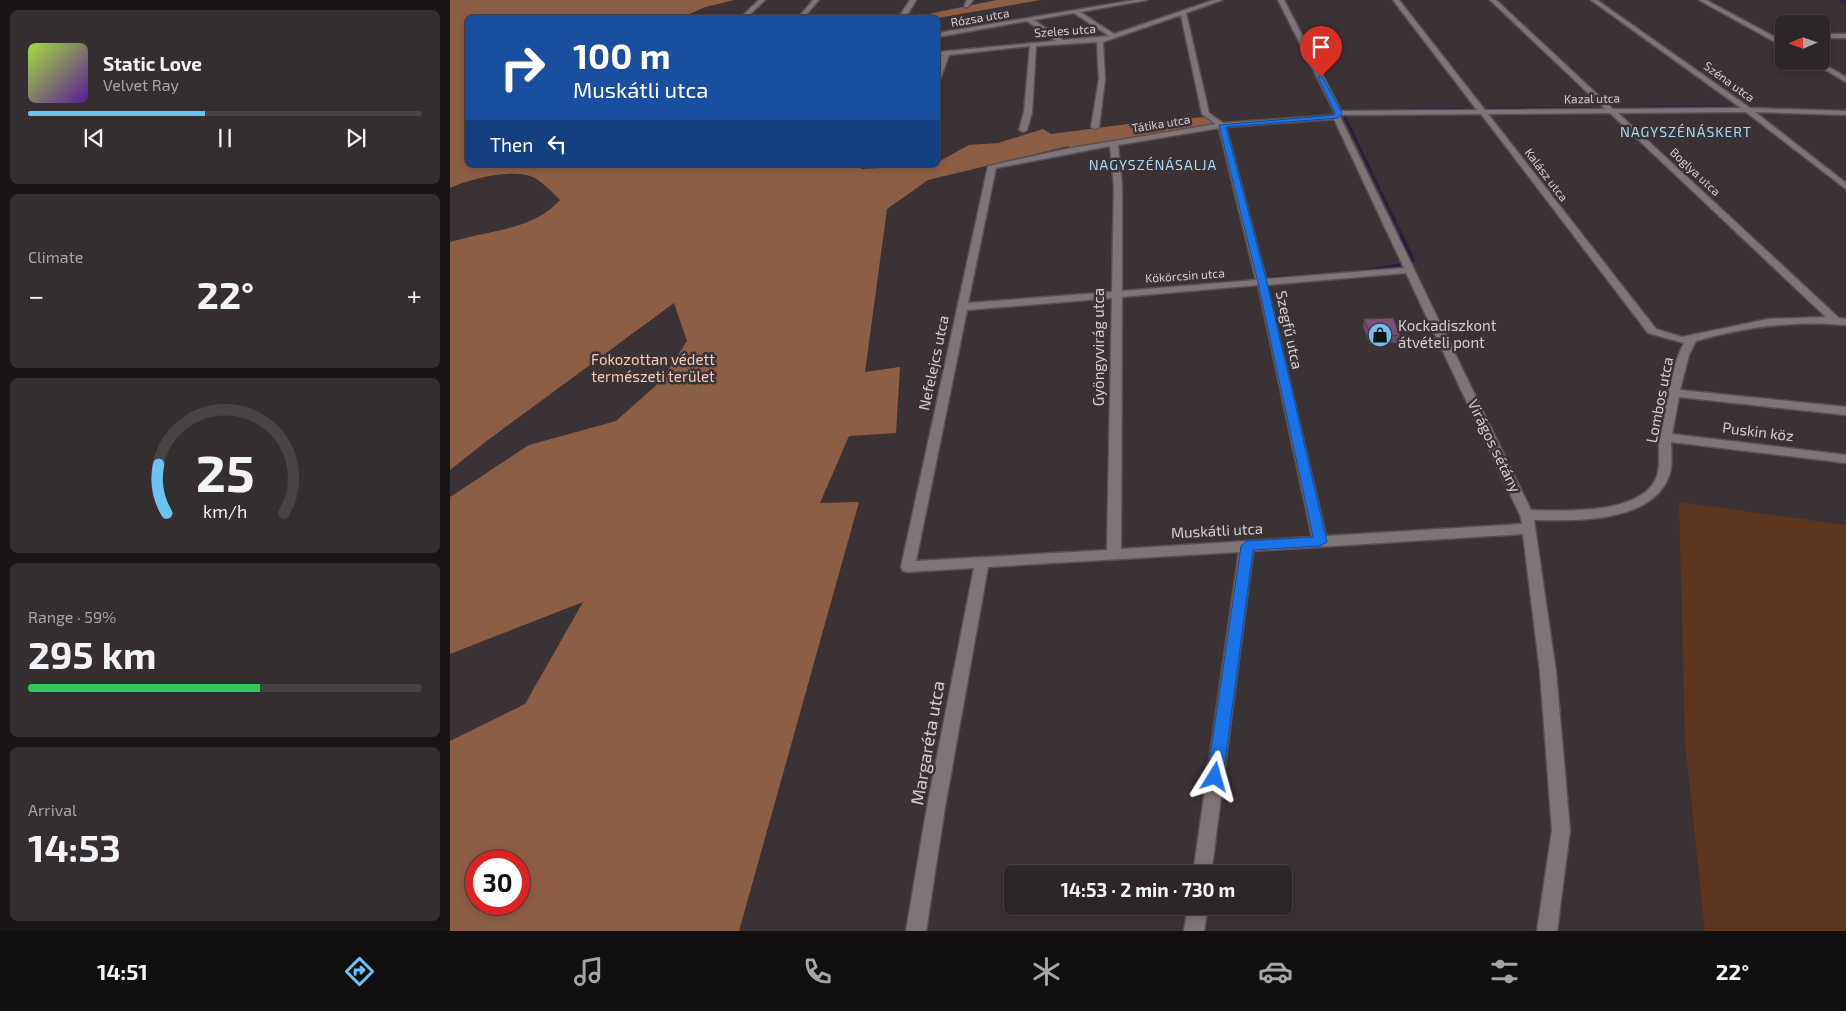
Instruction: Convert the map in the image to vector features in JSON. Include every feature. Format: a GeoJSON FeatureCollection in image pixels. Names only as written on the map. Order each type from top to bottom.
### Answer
{"type":"FeatureCollection","features":[{"type":"Feature","properties":{"kind":"street"},"geometry":{"type":"LineString","coordinates":[[745,15],[762,0]]}},
{"type":"Feature","properties":{"kind":"street"},"geometry":{"type":"LineString","coordinates":[[803,15],[816,0]]}},
{"type":"Feature","properties":{"kind":"street"},"geometry":{"type":"LineString","coordinates":[[902,15],[907,11],[912,0]]}},
{"type":"Feature","properties":{"kind":"street"},"geometry":{"type":"LineString","coordinates":[[966,6],[970,0]]}},
{"type":"Feature","properties":{"kind":"street","name":"Rózsa utca"},"geometry":{"type":"LineString","coordinates":[[940,35],[1144,0]]}},
{"type":"Feature","properties":{"kind":"street","name":"Szeles utca"},"geometry":{"type":"LineString","coordinates":[[940,54],[1032,44],[1100,40],[1114,37],[1219,0]]}},
{"type":"Feature","properties":{"kind":"street","name":"Virágos sétány"},"geometry":{"type":"LineString","coordinates":[[1281,0],[1528,522],[1548,672],[1561,830],[1547,931]]}},
{"type":"Feature","properties":{"kind":"street","name":"Kalász utca"},"geometry":{"type":"LineString","coordinates":[[1396,0],[1484,111],[1652,332],[1682,340],[1692,338]]}},
{"type":"Feature","properties":{"kind":"street","name":"Boglya utca"},"geometry":{"type":"LineString","coordinates":[[1493,0],[1841,321]]}},
{"type":"Feature","properties":{"kind":"street","name":"Széna utca"},"geometry":{"type":"LineString","coordinates":[[1594,0],[1748,110],[1846,187]]}},
{"type":"Feature","properties":{"kind":"street"},"geometry":{"type":"LineString","coordinates":[[1702,0],[1775,40]]}},
{"type":"Feature","properties":{"kind":"street"},"geometry":{"type":"LineString","coordinates":[[1076,12],[1114,37]]}},
{"type":"Feature","properties":{"kind":"street"},"geometry":{"type":"LineString","coordinates":[[1183,12],[1206,114],[1222,125]]}},
{"type":"Feature","properties":{"kind":"street"},"geometry":{"type":"LineString","coordinates":[[1029,20],[1062,42]]}},
{"type":"Feature","properties":{"kind":"street"},"geometry":{"type":"LineString","coordinates":[[1768,36],[1775,36]]}},
{"type":"Feature","properties":{"kind":"street"},"geometry":{"type":"LineString","coordinates":[[1830,36],[1846,36]]}},
{"type":"Feature","properties":{"kind":"street"},"geometry":{"type":"LineString","coordinates":[[1095,127],[1102,78],[1100,40]]}},
{"type":"Feature","properties":{"kind":"street"},"geometry":{"type":"LineString","coordinates":[[1023,130],[1028,112],[1032,44]]}},
{"type":"Feature","properties":{"kind":"street"},"geometry":{"type":"LineString","coordinates":[[940,71],[946,53]]}},
{"type":"Feature","properties":{"kind":"street"},"geometry":{"type":"LineString","coordinates":[[1829,70],[1846,80]]}},
{"type":"Feature","properties":{"kind":"street","name":"Kazal utca"},"geometry":{"type":"LineString","coordinates":[[1337,115],[1612,110],[1748,110],[1846,113]]}},
{"type":"Feature","properties":{"kind":"street","name":"Tátika utca"},"geometry":{"type":"LineString","coordinates":[[992,166],[1222,125],[1337,115]]}},
{"type":"Feature","properties":{"kind":"street","name":"Szegfű utca"},"geometry":{"type":"LineString","coordinates":[[1222,125],[1262,283],[1320,542]]}},
{"type":"Feature","properties":{"kind":"street","name":"Gyöngyvirág utca"},"geometry":{"type":"LineString","coordinates":[[1114,143],[1118,187],[1115,294],[1114,553]]}},
{"type":"Feature","properties":{"kind":"street","name":"Nefelejcs utca"},"geometry":{"type":"LineString","coordinates":[[908,567],[992,166]]}},
{"type":"Feature","properties":{"kind":"street","name":"Kökörcsin utca"},"geometry":{"type":"LineString","coordinates":[[962,307],[1410,270]]}},
{"type":"Feature","properties":{"kind":"street"},"geometry":{"type":"LineString","coordinates":[[1692,338],[1728,328],[1770,322],[1841,321]]}},
{"type":"Feature","properties":{"kind":"street","name":"Lombos utca"},"geometry":{"type":"LineString","coordinates":[[1528,522],[1591,514],[1633,504],[1652,492],[1663,477],[1665,437],[1674,393],[1685,350],[1692,338]]}},
{"type":"Feature","properties":{"kind":"street"},"geometry":{"type":"LineString","coordinates":[[1674,393],[1846,411]]}},
{"type":"Feature","properties":{"kind":"street","name":"Puskin köz"},"geometry":{"type":"LineString","coordinates":[[1665,437],[1846,459]]}},
{"type":"Feature","properties":{"kind":"street","name":"Muskátli utca"},"geometry":{"type":"LineString","coordinates":[[908,567],[1320,542],[1528,522]]}},
{"type":"Feature","properties":{"kind":"street"},"geometry":{"type":"LineString","coordinates":[[1203,865],[1247,546]]}},
{"type":"Feature","properties":{"kind":"street","name":"Margaréta utca"},"geometry":{"type":"LineString","coordinates":[[916,931],[936,807],[982,562]]}},
{"type":"Feature","properties":{"kind":"street"},"geometry":{"type":"LineString","coordinates":[[1194,931],[1197,915]]}},
{"type":"Feature","properties":{"kind":"shaded area","name":"Fokozottan védett természeti terület"},"geometry":{"type":"Polygon","coordinates":[[[450,0],[735,0],[705,7],[687,15],[465,15],[465,167],[862,167],[861,169],[940,167],[940,161],[969,145],[998,143],[1043,129],[1051,134],[1151,121],[1206,117],[1215,125],[1071,149],[1068,146],[928,180],[887,209],[865,372],[900,367],[896,433],[849,436],[820,503],[859,502],[739,931],[450,931],[450,741],[525,704],[583,602],[450,654],[450,497],[529,445],[616,421],[661,381],[687,341],[674,303],[450,470],[450,242],[523,224],[537,218],[560,200],[546,186],[530,176],[500,174],[450,188],[450,0]]]}},
{"type":"Feature","properties":{"kind":"shaded area"},"geometry":{"type":"Polygon","coordinates":[[[997,0],[1041,0],[940,18],[940,15],[923,15],[997,0]]]}},
{"type":"Feature","properties":{"kind":"shaded area"},"geometry":{"type":"Polygon","coordinates":[[[1679,502],[1846,525],[1846,931],[1705,931],[1685,742],[1679,502]]]}},
{"type":"Feature","properties":{"kind":"building"},"geometry":{"type":"Polygon","coordinates":[[[1393,318],[1400,335],[1371,336],[1364,319],[1393,318]]]}},
{"type":"Feature","properties":{"kind":"waterway"},"geometry":{"type":"LineString","coordinates":[[1841,0],[1846,3]]}},
{"type":"Feature","properties":{"kind":"waterway"},"geometry":{"type":"LineString","coordinates":[[1617,108],[1725,107]]}},
{"type":"Feature","properties":{"kind":"waterway"},"geometry":{"type":"LineString","coordinates":[[1487,109],[1592,108]]}},
{"type":"Feature","properties":{"kind":"waterway"},"geometry":{"type":"LineString","coordinates":[[1750,108],[1834,111]]}},
{"type":"Feature","properties":{"kind":"waterway"},"geometry":{"type":"LineString","coordinates":[[1342,111],[1463,109]]}},
{"type":"Feature","properties":{"kind":"waterway"},"geometry":{"type":"LineString","coordinates":[[1345,117],[1403,238]]}},
{"type":"Feature","properties":{"kind":"waterway"},"geometry":{"type":"LineString","coordinates":[[1402,237],[1413,260]]}},
{"type":"Feature","properties":{"kind":"waterway"},"geometry":{"type":"LineString","coordinates":[[1358,272],[1403,265]]}},
{"type":"Feature","properties":{"kind":"waterway"},"geometry":{"type":"LineString","coordinates":[[1272,278],[1321,275]]}},
{"type":"Feature","properties":{"kind":"place","name":"Kockadiszkont átvételi pont"},"geometry":{"type":"Point","coordinates":[1380,335]}},
{"type":"Feature","properties":{"kind":"district","name":"NAGYSZÉNÁSKERT"},"geometry":{"type":"Point","coordinates":[1686,132]}},
{"type":"Feature","properties":{"kind":"district","name":"NAGYSZÉNÁSALJA"},"geometry":{"type":"Point","coordinates":[1153,165]}},
{"type":"Feature","properties":{"kind":"route"},"geometry":{"type":"LineString","coordinates":[[1215,777],[1247,546],[1320,542],[1262,283],[1222,125],[1336,117],[1339,113],[1321,77]]}}]}
